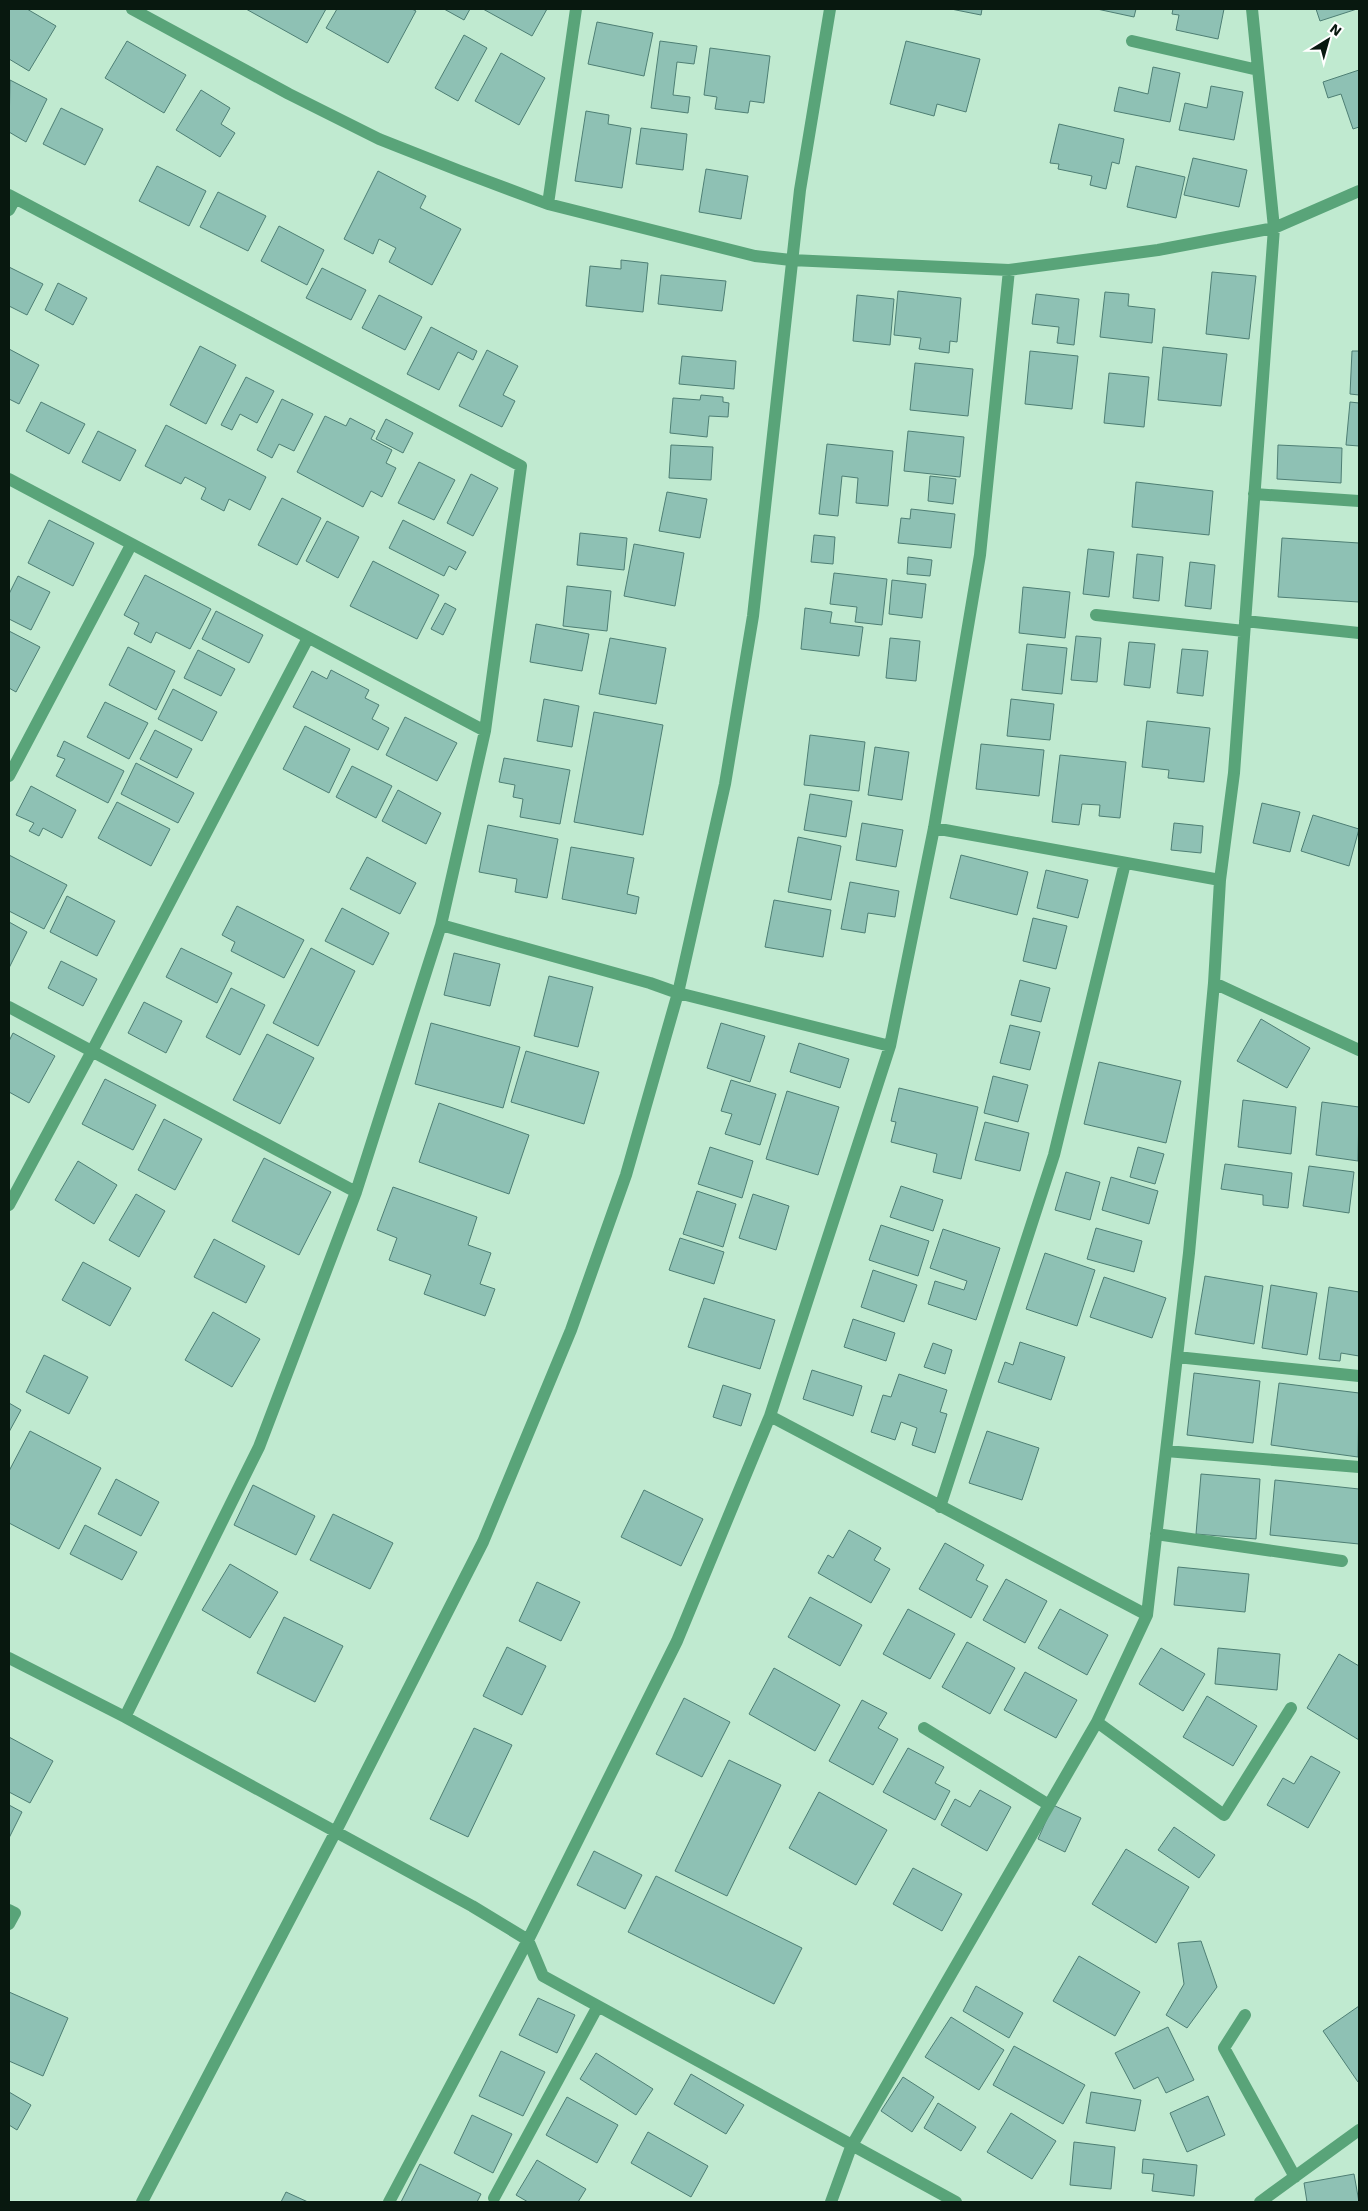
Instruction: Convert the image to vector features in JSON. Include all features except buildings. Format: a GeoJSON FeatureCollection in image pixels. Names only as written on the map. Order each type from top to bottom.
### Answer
{"type":"FeatureCollection","features":[{"type":"Feature","properties":{"kind":"street"},"geometry":{"type":"LineString","coordinates":[[132,9],[289,94],[379,139],[548,204],[755,256],[791,260],[1009,270],[1158,250],[1274,228],[1359,191]]}},
{"type":"Feature","properties":{"kind":"street"},"geometry":{"type":"LineString","coordinates":[[548,204],[576,9]]}},
{"type":"Feature","properties":{"kind":"street"},"geometry":{"type":"LineString","coordinates":[[142,2202],[336,1831],[483,1542],[572,1330],[626,1175],[678,993],[725,784],[753,616],[800,190],[830,9]]}},
{"type":"Feature","properties":{"kind":"street"},"geometry":{"type":"LineString","coordinates":[[830,2202],[851,2147],[1097,1722],[1147,1615],[1189,1253],[1214,983],[1220,880],[1234,773],[1274,228],[1252,9]]}},
{"type":"Feature","properties":{"kind":"street"},"geometry":{"type":"LineString","coordinates":[[1132,41],[1258,70]]}},
{"type":"Feature","properties":{"kind":"street"},"geometry":{"type":"LineString","coordinates":[[11,201],[521,466],[485,731],[441,925],[356,1192],[258,1447],[125,1717]]}},
{"type":"Feature","properties":{"kind":"street"},"geometry":{"type":"LineString","coordinates":[[389,2202],[528,1940],[677,1642],[770,1416],[890,1046],[934,828],[980,555],[1009,270]]}},
{"type":"Feature","properties":{"kind":"street"},"geometry":{"type":"LineString","coordinates":[[9,480],[485,731]]}},
{"type":"Feature","properties":{"kind":"street"},"geometry":{"type":"LineString","coordinates":[[1254,494],[1359,502]]}},
{"type":"Feature","properties":{"kind":"street"},"geometry":{"type":"LineString","coordinates":[[9,776],[132,545]]}},
{"type":"Feature","properties":{"kind":"street"},"geometry":{"type":"LineString","coordinates":[[1096,615],[1359,634]]}},
{"type":"Feature","properties":{"kind":"street"},"geometry":{"type":"LineString","coordinates":[[9,1205],[92,1051],[308,638]]}},
{"type":"Feature","properties":{"kind":"street"},"geometry":{"type":"LineString","coordinates":[[934,828],[1220,880]]}},
{"type":"Feature","properties":{"kind":"street"},"geometry":{"type":"LineString","coordinates":[[940,1506],[1054,1155],[1125,863]]}},
{"type":"Feature","properties":{"kind":"street"},"geometry":{"type":"LineString","coordinates":[[441,925],[650,982],[678,993],[890,1046]]}},
{"type":"Feature","properties":{"kind":"street"},"geometry":{"type":"LineString","coordinates":[[1214,983],[1359,1050]]}},
{"type":"Feature","properties":{"kind":"street"},"geometry":{"type":"LineString","coordinates":[[9,1007],[356,1192]]}},
{"type":"Feature","properties":{"kind":"street"},"geometry":{"type":"LineString","coordinates":[[1177,1357],[1359,1376]]}},
{"type":"Feature","properties":{"kind":"street"},"geometry":{"type":"LineString","coordinates":[[770,1416],[1147,1615]]}},
{"type":"Feature","properties":{"kind":"street"},"geometry":{"type":"LineString","coordinates":[[1166,1452],[1359,1467]]}},
{"type":"Feature","properties":{"kind":"street"},"geometry":{"type":"LineString","coordinates":[[1156,1534],[1342,1561]]}},
{"type":"Feature","properties":{"kind":"street"},"geometry":{"type":"LineString","coordinates":[[9,1658],[125,1717],[472,1906],[528,1940],[544,1976],[851,2147],[956,2202]]}},
{"type":"Feature","properties":{"kind":"street"},"geometry":{"type":"LineString","coordinates":[[1097,1722],[1224,1815],[1290,1708]]}},
{"type":"Feature","properties":{"kind":"street"},"geometry":{"type":"LineString","coordinates":[[924,1728],[1049,1805]]}},
{"type":"Feature","properties":{"kind":"street"},"geometry":{"type":"LineString","coordinates":[[9,1910],[15,1913],[9,1924]]}},
{"type":"Feature","properties":{"kind":"street"},"geometry":{"type":"LineString","coordinates":[[494,2198],[598,2006]]}},
{"type":"Feature","properties":{"kind":"street"},"geometry":{"type":"LineString","coordinates":[[1245,2015],[1224,2048],[1296,2176]]}},
{"type":"Feature","properties":{"kind":"street"},"geometry":{"type":"LineString","coordinates":[[1260,2202],[1359,2130]]}}]}
